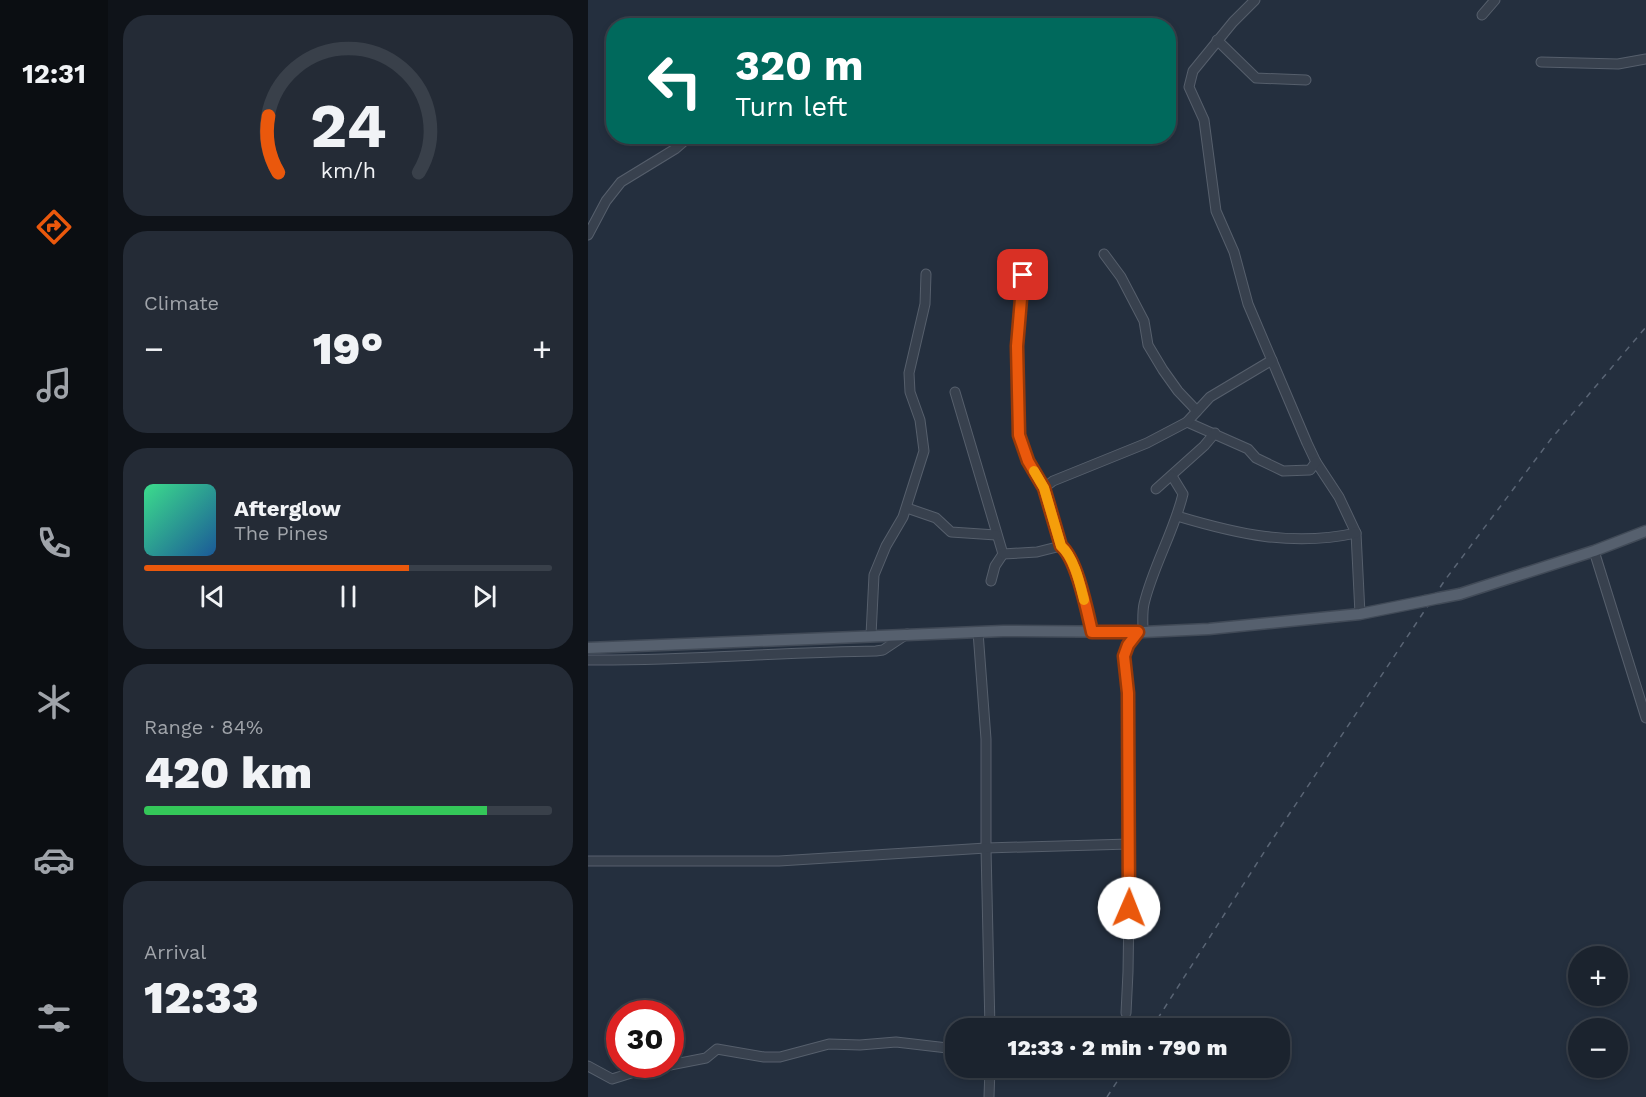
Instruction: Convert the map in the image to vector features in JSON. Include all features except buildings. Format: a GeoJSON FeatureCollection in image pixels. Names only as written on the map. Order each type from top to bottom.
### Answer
{"type":"FeatureCollection","features":[{"type":"Feature","properties":{"kind":"main road"},"geometry":{"type":"LineString","coordinates":[[588,648],[871,635],[1209,629],[1360,614],[1460,594],[1594,551],[1646,531]]}},
{"type":"Feature","properties":{"kind":"street"},"geometry":{"type":"LineString","coordinates":[[1255,0],[1217,40],[1192,71],[1189,87],[1204,120],[1216,211],[1234,252],[1248,304],[1316,462],[1339,496],[1356,533],[1360,614]]}},
{"type":"Feature","properties":{"kind":"street"},"geometry":{"type":"LineString","coordinates":[[1482,15],[1495,0]]}},
{"type":"Feature","properties":{"kind":"street"},"geometry":{"type":"LineString","coordinates":[[1217,40],[1256,78],[1306,80]]}},
{"type":"Feature","properties":{"kind":"street"},"geometry":{"type":"LineString","coordinates":[[1541,62],[1618,64],[1646,59]]}},
{"type":"Feature","properties":{"kind":"street"},"geometry":{"type":"LineString","coordinates":[[588,235],[606,201],[621,182],[681,144]]}},
{"type":"Feature","properties":{"kind":"street"},"geometry":{"type":"LineString","coordinates":[[1104,254],[1121,277],[1144,321],[1148,345],[1178,391],[1197,411]]}},
{"type":"Feature","properties":{"kind":"street"},"geometry":{"type":"LineString","coordinates":[[1024,263],[1017,346],[1019,435],[1028,461],[1044,488],[1061,546],[1067,551],[1071,560],[1092,632]]}},
{"type":"Feature","properties":{"kind":"street"},"geometry":{"type":"LineString","coordinates":[[871,635],[874,575],[886,546],[907,508],[924,451],[920,420],[910,392],[909,373],[925,304],[926,274]]}},
{"type":"Feature","properties":{"kind":"street"},"geometry":{"type":"LineString","coordinates":[[1044,488],[1053,481],[1147,443],[1187,422],[1210,397],[1272,360]]}},
{"type":"Feature","properties":{"kind":"street"},"geometry":{"type":"LineString","coordinates":[[955,392],[1003,554]]}},
{"type":"Feature","properties":{"kind":"street"},"geometry":{"type":"LineString","coordinates":[[1187,422],[1248,449],[1256,458],[1283,471],[1310,470],[1316,462]]}},
{"type":"Feature","properties":{"kind":"street"},"geometry":{"type":"LineString","coordinates":[[1156,489],[1215,433]]}},
{"type":"Feature","properties":{"kind":"street"},"geometry":{"type":"LineString","coordinates":[[1126,1013],[1130,844],[1128,693],[1124,656],[1128,645],[1140,632],[1151,580],[1183,494],[1172,476]]}},
{"type":"Feature","properties":{"kind":"street"},"geometry":{"type":"LineString","coordinates":[[907,508],[936,518],[951,532],[996,535]]}},
{"type":"Feature","properties":{"kind":"street"},"geometry":{"type":"LineString","coordinates":[[1176,516],[1240,534],[1277,538],[1309,540],[1356,533]]}},
{"type":"Feature","properties":{"kind":"street"},"geometry":{"type":"LineString","coordinates":[[1003,554],[1037,552],[1061,546]]}},
{"type":"Feature","properties":{"kind":"street"},"geometry":{"type":"LineString","coordinates":[[1594,551],[1646,718]]}},
{"type":"Feature","properties":{"kind":"street"},"geometry":{"type":"LineString","coordinates":[[991,581],[995,566],[1003,554]]}},
{"type":"Feature","properties":{"kind":"street"},"geometry":{"type":"LineString","coordinates":[[978,632],[986,739],[990,1018]]}},
{"type":"Feature","properties":{"kind":"street"},"geometry":{"type":"LineString","coordinates":[[588,660],[721,658],[876,651],[889,647],[908,634]]}},
{"type":"Feature","properties":{"kind":"street"},"geometry":{"type":"LineString","coordinates":[[588,861],[779,861],[986,848],[1130,844]]}},
{"type":"Feature","properties":{"kind":"street"},"geometry":{"type":"LineString","coordinates":[[684,1062],[706,1058],[717,1049],[764,1057],[780,1057],[829,1044],[860,1046],[896,1041],[945,1048]]}},
{"type":"Feature","properties":{"kind":"street"},"geometry":{"type":"LineString","coordinates":[[588,1066],[606,1076]]}},
{"type":"Feature","properties":{"kind":"street"},"geometry":{"type":"LineString","coordinates":[[989,1097],[990,1078]]}},
{"type":"Feature","properties":{"kind":"railway"},"geometry":{"type":"LineString","coordinates":[[1158,1018],[1268,846],[1445,580],[1551,439],[1646,327]]}},
{"type":"Feature","properties":{"kind":"railway"},"geometry":{"type":"LineString","coordinates":[[1107,1097],[1119,1078]]}},
{"type":"Feature","properties":{"kind":"slow traffic"},"geometry":{"type":"LineString","coordinates":[[1034,471],[1044,488],[1061,546],[1067,551],[1071,560],[1084,600]]}},
{"type":"Feature","properties":{"kind":"route"},"geometry":{"type":"LineString","coordinates":[[1023,275],[1017,346],[1019,435],[1028,461],[1044,488],[1061,546],[1067,551],[1071,560],[1092,632],[1138,632],[1128,645],[1124,656],[1128,693],[1129,908]]}}]}
